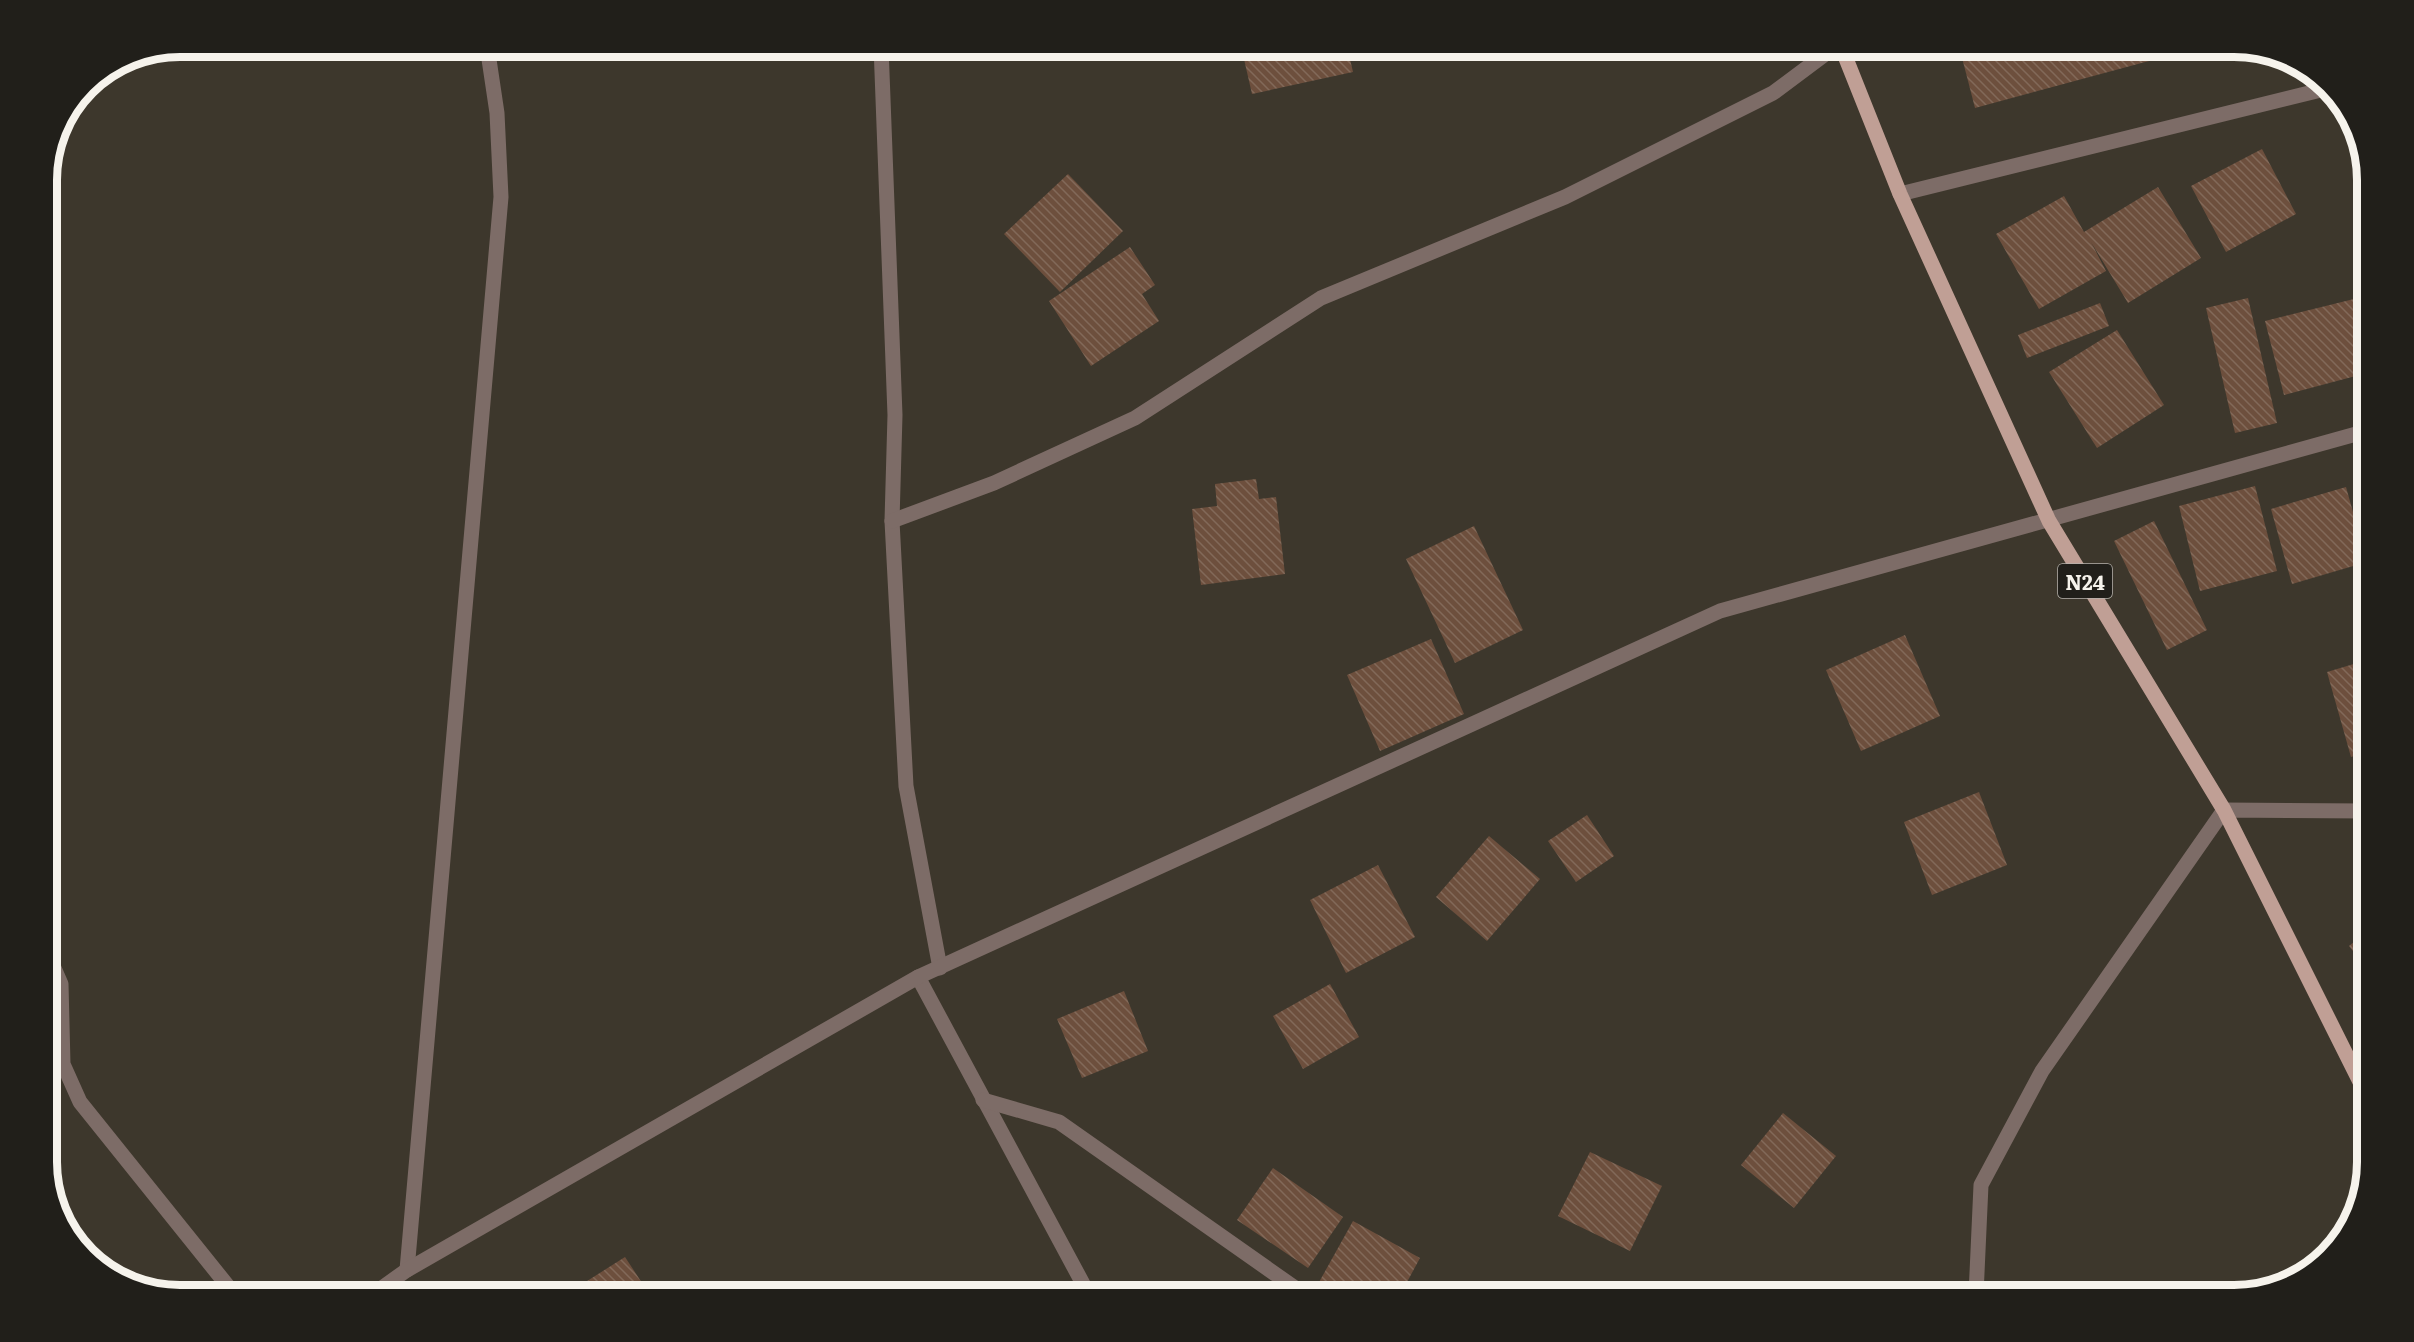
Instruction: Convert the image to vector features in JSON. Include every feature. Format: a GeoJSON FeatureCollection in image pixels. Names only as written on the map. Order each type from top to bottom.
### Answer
{"type":"FeatureCollection","features":[{"type":"Feature","properties":{"kind":"main road","name":"N24"},"geometry":{"type":"LineString","coordinates":[[1845,57],[1900,194],[2049,521],[2224,810],[2357,1076]]}},
{"type":"Feature","properties":{"kind":"street"},"geometry":{"type":"LineString","coordinates":[[407,1270],[501,197],[497,113],[489,57]]}},
{"type":"Feature","properties":{"kind":"street"},"geometry":{"type":"LineString","coordinates":[[881,57],[895,415],[892,521],[906,786],[940,968]]}},
{"type":"Feature","properties":{"kind":"street"},"geometry":{"type":"LineString","coordinates":[[892,521],[994,483],[1135,418],[1321,298],[1565,197],[1773,93],[1821,57]]}},
{"type":"Feature","properties":{"kind":"street"},"geometry":{"type":"LineString","coordinates":[[1900,194],[2318,91]]}},
{"type":"Feature","properties":{"kind":"street"},"geometry":{"type":"LineString","coordinates":[[387,1285],[407,1270],[918,977],[1720,611],[2357,434]]}},
{"type":"Feature","properties":{"kind":"street"},"geometry":{"type":"LineString","coordinates":[[1976,1285],[1981,1185],[2042,1071],[2224,810],[2357,813]]}},
{"type":"Feature","properties":{"kind":"street"},"geometry":{"type":"LineString","coordinates":[[57,975],[61,984],[63,1064],[80,1102],[226,1285]]}},
{"type":"Feature","properties":{"kind":"street"},"geometry":{"type":"LineString","coordinates":[[918,977],[1083,1285]]}},
{"type":"Feature","properties":{"kind":"street"},"geometry":{"type":"LineString","coordinates":[[983,1100],[1059,1122],[1289,1285]]}},
{"type":"Feature","properties":{"kind":"building"},"geometry":{"type":"Polygon","coordinates":[[[1244,57],[1350,57],[1353,72],[1252,94],[1244,57]]]}},
{"type":"Feature","properties":{"kind":"building"},"geometry":{"type":"Polygon","coordinates":[[[1962,57],[2164,57],[1975,108],[1962,57]]]}},
{"type":"Feature","properties":{"kind":"building"},"geometry":{"type":"Polygon","coordinates":[[[2262,149],[2296,214],[2226,252],[2191,186],[2262,149]]]}},
{"type":"Feature","properties":{"kind":"building"},"geometry":{"type":"Polygon","coordinates":[[[1068,174],[1123,231],[1060,292],[1004,234],[1068,174]]]}},
{"type":"Feature","properties":{"kind":"building"},"geometry":{"type":"Polygon","coordinates":[[[2158,187],[2201,258],[2128,303],[2091,242],[2106,271],[2039,309],[1996,234],[2064,196],[2084,232],[2158,187]]]}},
{"type":"Feature","properties":{"kind":"building"},"geometry":{"type":"Polygon","coordinates":[[[1130,247],[1155,285],[1142,294],[1159,321],[1091,366],[1049,301],[1130,247]]]}},
{"type":"Feature","properties":{"kind":"building"},"geometry":{"type":"Polygon","coordinates":[[[2248,298],[2277,423],[2235,433],[2206,308],[2248,298]]]}},
{"type":"Feature","properties":{"kind":"building"},"geometry":{"type":"Polygon","coordinates":[[[2357,298],[2357,376],[2284,395],[2265,321],[2357,298]]]}},
{"type":"Feature","properties":{"kind":"building"},"geometry":{"type":"Polygon","coordinates":[[[2100,303],[2109,326],[2027,358],[2018,335],[2100,303]]]}},
{"type":"Feature","properties":{"kind":"building"},"geometry":{"type":"Polygon","coordinates":[[[2117,330],[2164,405],[2097,448],[2049,372],[2117,330]]]}},
{"type":"Feature","properties":{"kind":"building"},"geometry":{"type":"Polygon","coordinates":[[[1256,479],[1259,499],[1276,497],[1285,574],[1201,585],[1192,509],[1217,506],[1215,484],[1256,479]]]}},
{"type":"Feature","properties":{"kind":"building"},"geometry":{"type":"Polygon","coordinates":[[[2255,486],[2277,571],[2200,591],[2179,506],[2255,486]]]}},
{"type":"Feature","properties":{"kind":"building"},"geometry":{"type":"Polygon","coordinates":[[[2346,487],[2357,526],[2357,565],[2292,584],[2271,509],[2346,487]]]}},
{"type":"Feature","properties":{"kind":"building"},"geometry":{"type":"Polygon","coordinates":[[[2154,521],[2207,630],[2167,650],[2114,541],[2154,521]]]}},
{"type":"Feature","properties":{"kind":"building"},"geometry":{"type":"Polygon","coordinates":[[[1474,526],[1523,630],[1455,663],[1406,559],[1474,526]]]}},
{"type":"Feature","properties":{"kind":"building"},"geometry":{"type":"Polygon","coordinates":[[[1905,635],[1940,716],[1861,751],[1826,670],[1905,635]]]}},
{"type":"Feature","properties":{"kind":"building"},"geometry":{"type":"Polygon","coordinates":[[[1431,639],[1464,714],[1380,751],[1347,675],[1431,639]]]}},
{"type":"Feature","properties":{"kind":"building"},"geometry":{"type":"Polygon","coordinates":[[[2357,663],[2357,755],[2351,757],[2327,672],[2357,663]]]}},
{"type":"Feature","properties":{"kind":"building"},"geometry":{"type":"Polygon","coordinates":[[[1979,792],[2007,865],[1932,895],[1904,822],[1979,792]]]}},
{"type":"Feature","properties":{"kind":"building"},"geometry":{"type":"Polygon","coordinates":[[[1587,815],[1614,856],[1576,882],[1548,841],[1587,815]]]}},
{"type":"Feature","properties":{"kind":"building"},"geometry":{"type":"Polygon","coordinates":[[[1489,836],[1540,879],[1487,941],[1436,897],[1489,836]]]}},
{"type":"Feature","properties":{"kind":"building"},"geometry":{"type":"Polygon","coordinates":[[[1378,865],[1415,937],[1346,973],[1310,900],[1378,865]]]}},
{"type":"Feature","properties":{"kind":"building"},"geometry":{"type":"Polygon","coordinates":[[[2357,939],[2357,956],[2349,946],[2357,939]]]}},
{"type":"Feature","properties":{"kind":"building"},"geometry":{"type":"Polygon","coordinates":[[[1330,984],[1359,1037],[1303,1069],[1273,1016],[1330,984]]]}},
{"type":"Feature","properties":{"kind":"building"},"geometry":{"type":"Polygon","coordinates":[[[1124,991],[1148,1051],[1082,1078],[1057,1019],[1124,991]]]}},
{"type":"Feature","properties":{"kind":"building"},"geometry":{"type":"Polygon","coordinates":[[[1783,1113],[1836,1156],[1794,1208],[1741,1165],[1783,1113]]]}},
{"type":"Feature","properties":{"kind":"building"},"geometry":{"type":"Polygon","coordinates":[[[1590,1152],[1662,1186],[1630,1251],[1558,1216],[1590,1152]]]}},
{"type":"Feature","properties":{"kind":"building"},"geometry":{"type":"Polygon","coordinates":[[[1273,1168],[1343,1217],[1308,1268],[1237,1220],[1273,1168]]]}},
{"type":"Feature","properties":{"kind":"building"},"geometry":{"type":"Polygon","coordinates":[[[1353,1221],[1420,1258],[1405,1285],[1318,1284],[1353,1221]]]}},
{"type":"Feature","properties":{"kind":"building"},"geometry":{"type":"Polygon","coordinates":[[[625,1257],[643,1285],[581,1285],[625,1257]]]}}]}
